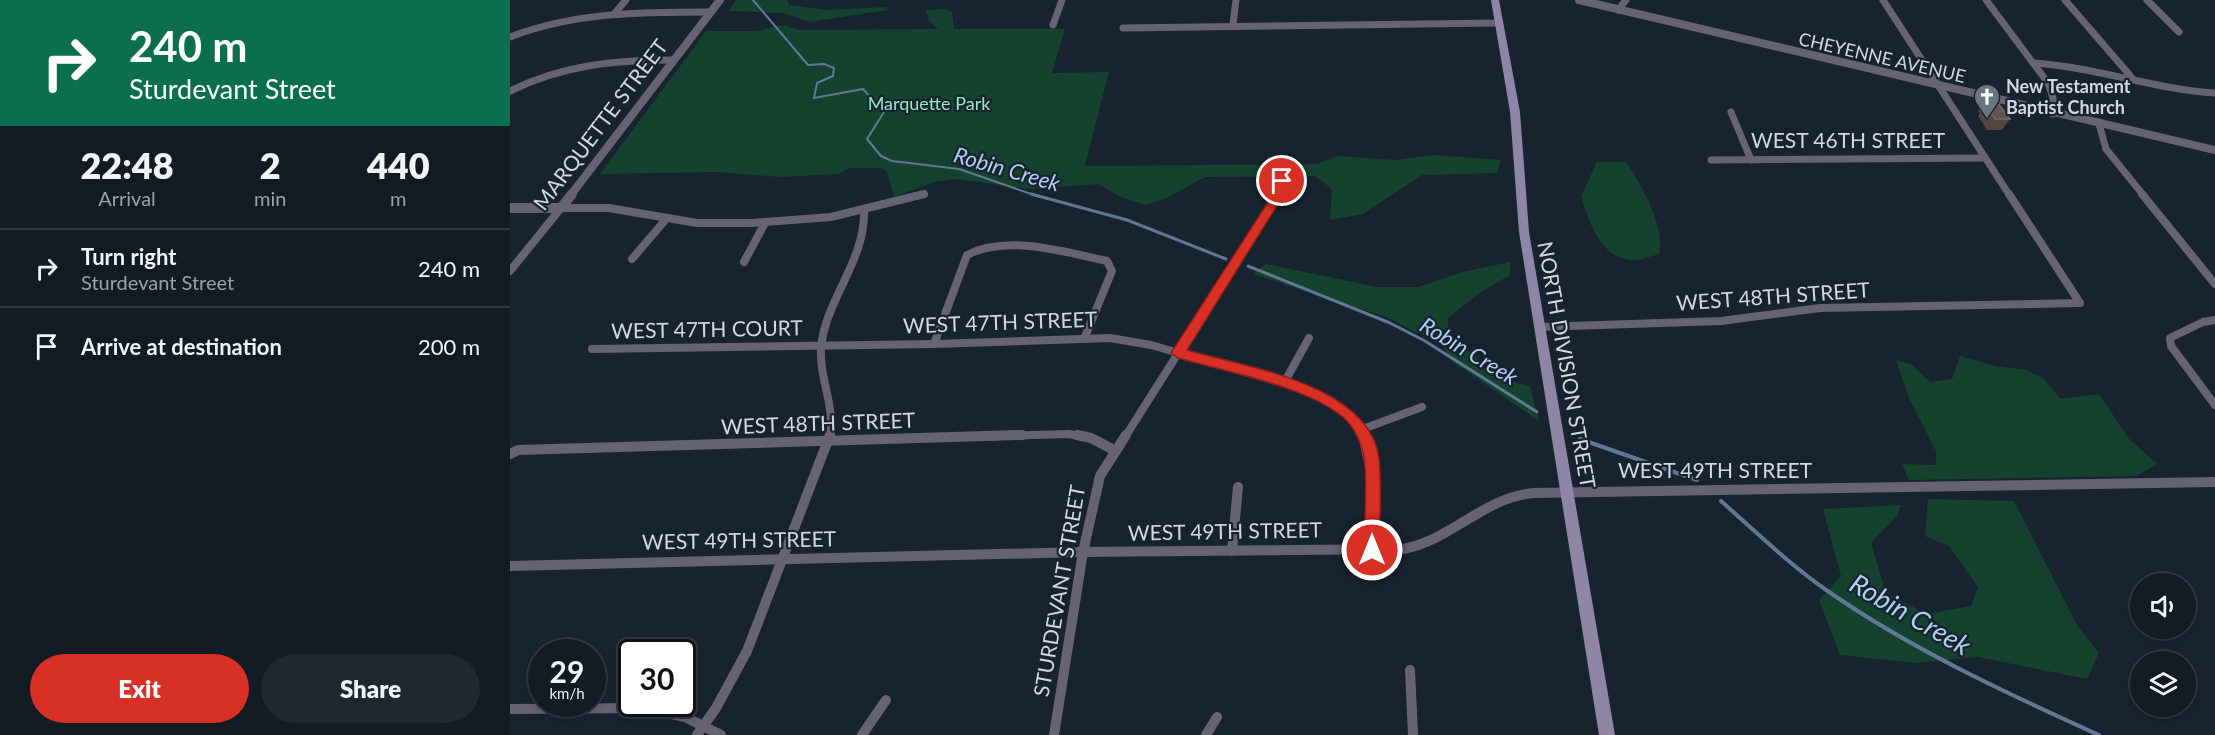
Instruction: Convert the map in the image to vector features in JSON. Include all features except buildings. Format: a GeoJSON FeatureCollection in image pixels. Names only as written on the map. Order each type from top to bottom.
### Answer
{"type":"FeatureCollection","features":[{"type":"Feature","properties":{"kind":"main road","name":"NORTH DIVISION STREET"},"geometry":{"type":"LineString","coordinates":[[1495,0],[1515,112],[1524,232],[1607,735]]}},
{"type":"Feature","properties":{"kind":"street"},"geometry":{"type":"LineString","coordinates":[[615,13],[626,0]]}},
{"type":"Feature","properties":{"kind":"street","name":"MARQUETTE STREET"},"geometry":{"type":"LineString","coordinates":[[510,271],[720,0]]}},
{"type":"Feature","properties":{"kind":"street"},"geometry":{"type":"LineString","coordinates":[[1053,25],[1062,0]]}},
{"type":"Feature","properties":{"kind":"street"},"geometry":{"type":"LineString","coordinates":[[1233,24],[1236,0]]}},
{"type":"Feature","properties":{"kind":"street","name":"CHEYENNE AVENUE"},"geometry":{"type":"LineString","coordinates":[[1579,0],[2053,114],[2215,150]]}},
{"type":"Feature","properties":{"kind":"street"},"geometry":{"type":"LineString","coordinates":[[1618,10],[1626,0]]}},
{"type":"Feature","properties":{"kind":"street"},"geometry":{"type":"LineString","coordinates":[[1883,0],[1984,159]]}},
{"type":"Feature","properties":{"kind":"street"},"geometry":{"type":"LineString","coordinates":[[1986,0],[2051,91],[2053,114]]}},
{"type":"Feature","properties":{"kind":"street"},"geometry":{"type":"LineString","coordinates":[[2065,0],[2133,79]]}},
{"type":"Feature","properties":{"kind":"street"},"geometry":{"type":"LineString","coordinates":[[2147,0],[2179,32]]}},
{"type":"Feature","properties":{"kind":"street"},"geometry":{"type":"LineString","coordinates":[[510,38],[551,22],[615,13],[710,12]]}},
{"type":"Feature","properties":{"kind":"street"},"geometry":{"type":"LineString","coordinates":[[1123,28],[1498,23]]}},
{"type":"Feature","properties":{"kind":"street"},"geometry":{"type":"LineString","coordinates":[[510,91],[543,74],[585,62],[674,60]]}},
{"type":"Feature","properties":{"kind":"street"},"geometry":{"type":"LineString","coordinates":[[2033,63],[2071,65],[2133,79],[2215,93]]}},
{"type":"Feature","properties":{"kind":"street"},"geometry":{"type":"LineString","coordinates":[[1731,112],[1751,160]]}},
{"type":"Feature","properties":{"kind":"street"},"geometry":{"type":"LineString","coordinates":[[2098,124],[2106,148],[2215,285]]}},
{"type":"Feature","properties":{"kind":"street","name":"WEST 48TH STREET"},"geometry":{"type":"LineString","coordinates":[[1540,327],[1721,321],[1820,308],[2080,303],[1984,159]]}},
{"type":"Feature","properties":{"kind":"street","name":"WEST 46TH STREET"},"geometry":{"type":"LineString","coordinates":[[1711,160],[1984,159]]}},
{"type":"Feature","properties":{"kind":"street","name":"STURDEVANT STREET"},"geometry":{"type":"LineString","coordinates":[[1054,735],[1083,552],[1094,491],[1100,476],[1278,196],[1282,181]]}},
{"type":"Feature","properties":{"kind":"street"},"geometry":{"type":"LineString","coordinates":[[510,208],[609,208],[697,223],[765,222],[831,217],[924,194]]}},
{"type":"Feature","properties":{"kind":"street"},"geometry":{"type":"LineString","coordinates":[[701,731],[738,670],[828,443],[831,422],[820,363],[821,346],[832,306],[863,235],[866,218],[864,210]]}},
{"type":"Feature","properties":{"kind":"street"},"geometry":{"type":"LineString","coordinates":[[632,259],[667,218]]}},
{"type":"Feature","properties":{"kind":"street"},"geometry":{"type":"LineString","coordinates":[[744,262],[765,222]]}},
{"type":"Feature","properties":{"kind":"street"},"geometry":{"type":"LineString","coordinates":[[934,344],[967,255],[973,250],[1028,247],[1107,261],[1112,271],[1084,339]]}},
{"type":"Feature","properties":{"kind":"street"},"geometry":{"type":"LineString","coordinates":[[2215,320],[2203,322],[2170,338],[2171,346],[2215,405]]}},
{"type":"Feature","properties":{"kind":"street"},"geometry":{"type":"LineString","coordinates":[[1284,383],[1309,338]]}},
{"type":"Feature","properties":{"kind":"street","name":"WEST 47TH STREET"},"geometry":{"type":"LineString","coordinates":[[821,346],[1084,339],[1128,340],[1284,383],[1326,399],[1351,416],[1360,430]]}},
{"type":"Feature","properties":{"kind":"street","name":"WEST 47TH COURT"},"geometry":{"type":"LineString","coordinates":[[592,349],[821,346]]}},
{"type":"Feature","properties":{"kind":"street"},"geometry":{"type":"LineString","coordinates":[[1372,550],[1371,457],[1360,430],[1422,407]]}},
{"type":"Feature","properties":{"kind":"street","name":"WEST 48TH STREET"},"geometry":{"type":"LineString","coordinates":[[514,452],[1069,434],[1091,438],[1116,451]]}},
{"type":"Feature","properties":{"kind":"street","name":"WEST 49TH STREET"},"geometry":{"type":"LineString","coordinates":[[510,566],[1083,552],[1416,548],[1451,531],[1495,502],[1514,495],[1568,492],[1903,489],[2215,482]]}},
{"type":"Feature","properties":{"kind":"street"},"geometry":{"type":"LineString","coordinates":[[1232,551],[1238,487]]}},
{"type":"Feature","properties":{"kind":"street"},"geometry":{"type":"LineString","coordinates":[[1410,670],[1413,735]]}},
{"type":"Feature","properties":{"kind":"street"},"geometry":{"type":"LineString","coordinates":[[862,735],[886,700]]}},
{"type":"Feature","properties":{"kind":"street"},"geometry":{"type":"LineString","coordinates":[[510,709],[643,708],[685,717],[701,731],[721,735]]}},
{"type":"Feature","properties":{"kind":"street"},"geometry":{"type":"LineString","coordinates":[[1206,735],[1217,717]]}},
{"type":"Feature","properties":{"kind":"green space"},"geometry":{"type":"Polygon","coordinates":[[[736,0],[787,0],[789,5],[826,10],[887,7],[888,10],[809,22],[784,13],[729,11],[736,0]]]}},
{"type":"Feature","properties":{"kind":"green space","name":"Marquette Park"},"geometry":{"type":"Polygon","coordinates":[[[946,9],[952,12],[954,29],[1065,29],[1052,73],[1109,72],[1085,166],[1318,164],[1337,156],[1394,160],[1434,155],[1501,160],[1497,173],[1422,175],[1363,214],[1330,220],[1332,189],[1315,176],[1205,177],[1167,198],[1146,205],[1123,198],[1098,184],[1031,189],[955,179],[934,182],[894,197],[887,171],[881,168],[850,168],[838,174],[781,177],[717,172],[600,174],[706,31],[756,31],[782,25],[800,30],[938,29],[929,21],[926,10],[946,9]]]}},
{"type":"Feature","properties":{"kind":"green space"},"geometry":{"type":"Polygon","coordinates":[[[1597,162],[1626,162],[1645,194],[1656,219],[1659,231],[1659,254],[1631,260],[1620,257],[1603,245],[1592,226],[1581,196],[1597,162]]]}},
{"type":"Feature","properties":{"kind":"green space"},"geometry":{"type":"Polygon","coordinates":[[[1510,262],[1510,275],[1478,294],[1448,318],[1448,337],[1474,355],[1489,375],[1530,386],[1539,421],[1453,362],[1442,345],[1386,317],[1253,274],[1266,264],[1377,287],[1418,287],[1462,272],[1510,262]]]}},
{"type":"Feature","properties":{"kind":"green space"},"geometry":{"type":"Polygon","coordinates":[[[1960,356],[1995,366],[2026,370],[2043,378],[2061,399],[2099,394],[2129,439],[2157,464],[2136,476],[1909,480],[1902,464],[1936,465],[1936,451],[1909,398],[1896,360],[1911,364],[1930,382],[1952,379],[1960,356]]]}},
{"type":"Feature","properties":{"kind":"green space"},"geometry":{"type":"Polygon","coordinates":[[[1928,499],[2014,501],[2077,625],[2099,653],[2087,679],[1978,657],[1915,663],[1840,655],[1819,600],[1841,576],[1823,509],[1901,505],[1897,516],[1871,543],[1886,593],[1927,614],[1971,606],[1978,587],[1949,546],[1925,536],[1928,499]]]}},
{"type":"Feature","properties":{"kind":"waterway","name":"Robin Creek"},"geometry":{"type":"LineString","coordinates":[[753,0],[808,65],[824,64],[834,68],[833,76],[817,83],[814,98],[863,89],[884,112],[867,139],[881,156],[892,161],[959,169],[1032,194]]}},
{"type":"Feature","properties":{"kind":"waterway","name":"Robin Creek"},"geometry":{"type":"LineString","coordinates":[[1032,194],[1127,220],[1226,259]]}},
{"type":"Feature","properties":{"kind":"waterway","name":"Robin Creek"},"geometry":{"type":"LineString","coordinates":[[1032,194],[1037,196]]}},
{"type":"Feature","properties":{"kind":"waterway","name":"Robin Creek"},"geometry":{"type":"LineString","coordinates":[[1248,266],[1390,323],[1425,341],[1537,412]]}},
{"type":"Feature","properties":{"kind":"waterway","name":"Robin Creek"},"geometry":{"type":"LineString","coordinates":[[1580,439],[1697,480]]}},
{"type":"Feature","properties":{"kind":"waterway","name":"Robin Creek"},"geometry":{"type":"LineString","coordinates":[[1721,501],[1801,571],[1861,613],[1961,670],[2099,735]]}},
{"type":"Feature","properties":{"kind":"place","name":"New Testament Baptist Church"},"geometry":{"type":"Point","coordinates":[1987,120]}},
{"type":"Feature","properties":{"kind":"route"},"geometry":{"type":"LineString","coordinates":[[1282,181],[1278,196],[1178,353],[1304,389],[1326,399],[1351,416],[1365,436],[1371,457],[1372,550]]}}]}
